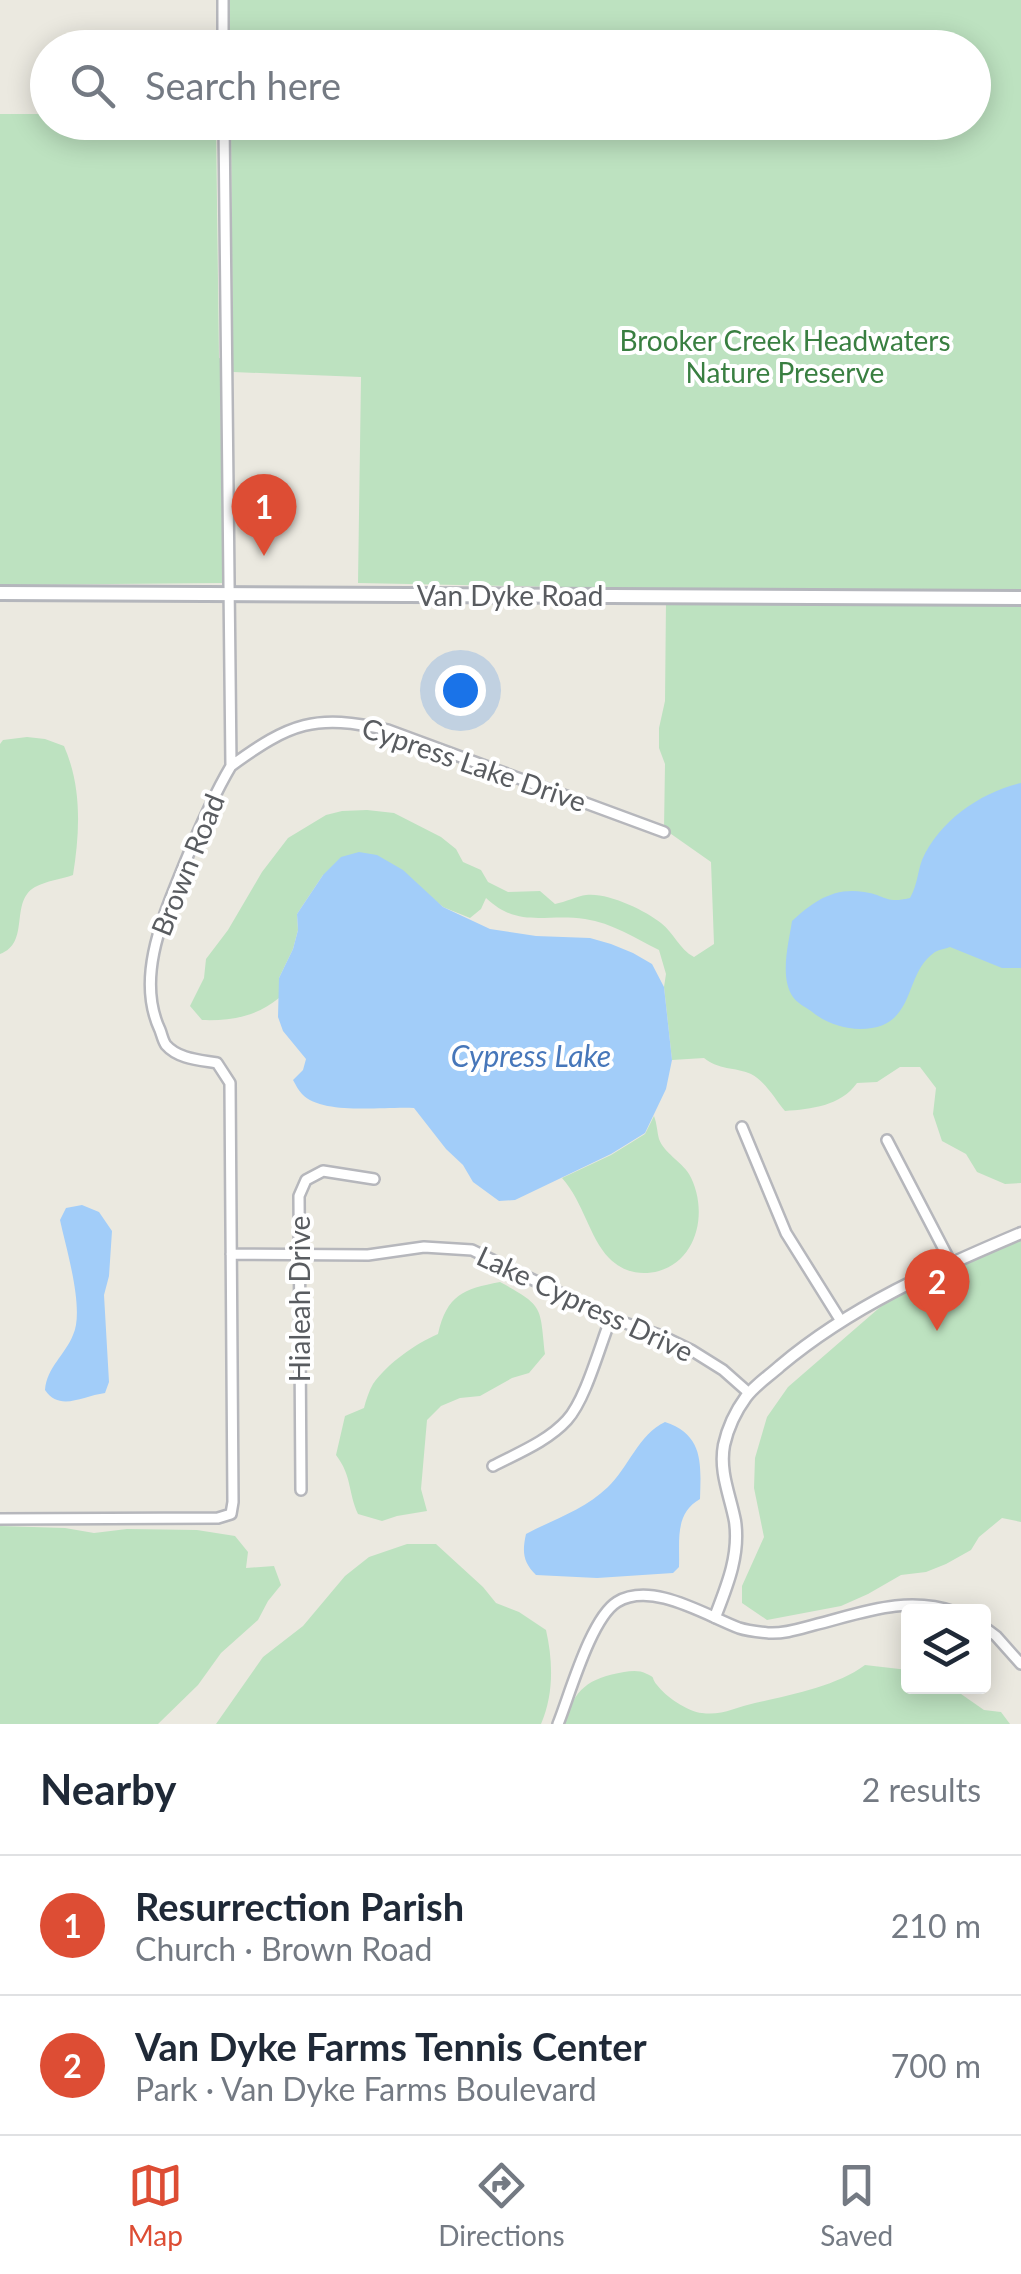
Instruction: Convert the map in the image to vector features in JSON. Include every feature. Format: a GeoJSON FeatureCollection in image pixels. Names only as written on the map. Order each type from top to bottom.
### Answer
{"type":"FeatureCollection","features":[{"type":"Feature","properties":{"kind":"main road","name":"Van Dyke Road"},"geometry":{"type":"LineString","coordinates":[[0,593],[1021,598]]}},
{"type":"Feature","properties":{"kind":"street"},"geometry":{"type":"LineString","coordinates":[[223,30],[224,0]]}},
{"type":"Feature","properties":{"kind":"street","name":"Brown Road"},"geometry":{"type":"LineString","coordinates":[[0,1519],[218,1518],[231,1514],[234,1502],[230,1083],[217,1063],[183,1056],[166,1045],[154,1018],[151,984],[163,918],[209,803],[231,766],[224,140]]}},
{"type":"Feature","properties":{"kind":"street","name":"Cypress Lake Drive"},"geometry":{"type":"LineString","coordinates":[[231,766],[268,740],[303,724],[359,723],[388,730],[664,832]]}},
{"type":"Feature","properties":{"kind":"street"},"geometry":{"type":"LineString","coordinates":[[742,1127],[786,1233],[841,1321]]}},
{"type":"Feature","properties":{"kind":"street"},"geometry":{"type":"LineString","coordinates":[[887,1140],[951,1263]]}},
{"type":"Feature","properties":{"kind":"street","name":"Hialeah Drive"},"geometry":{"type":"LineString","coordinates":[[301,1490],[299,1196],[306,1180],[323,1171],[374,1179]]}},
{"type":"Feature","properties":{"kind":"street"},"geometry":{"type":"LineString","coordinates":[[716,1617],[737,1548],[723,1478],[723,1448],[732,1418],[749,1393],[841,1321],[896,1289],[1021,1233]]}},
{"type":"Feature","properties":{"kind":"street","name":"Lake Cypress Drive"},"geometry":{"type":"LineString","coordinates":[[230,1254],[368,1256],[424,1247],[472,1250],[611,1318],[691,1350],[749,1393]]}},
{"type":"Feature","properties":{"kind":"street"},"geometry":{"type":"LineString","coordinates":[[494,1466],[552,1434],[569,1418],[611,1318]]}},
{"type":"Feature","properties":{"kind":"street"},"geometry":{"type":"LineString","coordinates":[[558,1724],[597,1623],[614,1604],[632,1596],[651,1594],[742,1630],[773,1634],[901,1604]]}},
{"type":"Feature","properties":{"kind":"street"},"geometry":{"type":"LineString","coordinates":[[991,1632],[1021,1664]]}},
{"type":"Feature","properties":{"kind":"green space","name":"Brooker Creek Headwaters Nature Preserve"},"geometry":{"type":"Polygon","coordinates":[[[230,0],[1021,0],[1021,593],[670,592],[358,583],[361,377],[233,372],[231,140],[991,140],[991,30],[230,30],[230,0]]]}},
{"type":"Feature","properties":{"kind":"green space"},"geometry":{"type":"Polygon","coordinates":[[[0,114],[30,114],[30,140],[216,140],[219,358],[223,359],[224,373],[220,379],[223,583],[0,585],[0,114]]]}},
{"type":"Feature","properties":{"kind":"green space"},"geometry":{"type":"Polygon","coordinates":[[[666,601],[1021,603],[1021,1183],[1005,1184],[977,1172],[966,1154],[942,1141],[933,1114],[936,1088],[920,1067],[900,1067],[877,1082],[857,1083],[843,1097],[825,1105],[785,1111],[751,1074],[715,1065],[704,1058],[672,1060],[666,974],[659,950],[595,921],[521,917],[498,908],[486,898],[470,918],[443,907],[424,891],[323,875],[297,914],[298,930],[279,978],[279,998],[252,1014],[223,1020],[202,1020],[190,1006],[204,978],[206,959],[288,838],[326,815],[342,811],[394,813],[441,837],[456,849],[463,862],[481,870],[488,882],[508,892],[540,891],[555,904],[586,895],[604,896],[654,918],[694,957],[714,944],[711,862],[664,829],[665,764],[659,748],[659,728],[665,701],[666,601]]]}},
{"type":"Feature","properties":{"kind":"green space"},"geometry":{"type":"Polygon","coordinates":[[[27,737],[64,746],[77,793],[75,859],[73,875],[39,885],[27,894],[15,941],[0,954],[0,744],[3,740],[27,737]]]}},
{"type":"Feature","properties":{"kind":"green space"},"geometry":{"type":"Polygon","coordinates":[[[654,1116],[661,1144],[689,1174],[695,1187],[699,1216],[692,1244],[684,1255],[659,1271],[639,1273],[620,1267],[602,1250],[562,1178],[645,1134],[654,1116]]]}},
{"type":"Feature","properties":{"kind":"green space"},"geometry":{"type":"Polygon","coordinates":[[[1021,1239],[1021,1522],[1002,1518],[979,1537],[971,1550],[946,1564],[926,1572],[901,1575],[841,1606],[767,1620],[742,1603],[742,1586],[764,1537],[754,1488],[755,1458],[767,1417],[788,1387],[901,1289],[1021,1239]]]}},
{"type":"Feature","properties":{"kind":"green space"},"geometry":{"type":"Polygon","coordinates":[[[500,1282],[537,1309],[545,1354],[529,1373],[480,1396],[460,1398],[441,1406],[427,1420],[421,1489],[427,1511],[382,1521],[358,1514],[345,1470],[336,1455],[345,1416],[364,1408],[373,1384],[394,1362],[438,1334],[446,1310],[458,1296],[500,1282]]]}},
{"type":"Feature","properties":{"kind":"green space"},"geometry":{"type":"Polygon","coordinates":[[[0,1526],[94,1533],[127,1529],[197,1530],[235,1536],[248,1552],[246,1568],[274,1566],[281,1585],[258,1620],[221,1653],[198,1685],[158,1724],[0,1724],[0,1526]]]}},
{"type":"Feature","properties":{"kind":"green space"},"geometry":{"type":"Polygon","coordinates":[[[407,1544],[436,1544],[496,1603],[519,1612],[546,1630],[551,1677],[541,1724],[216,1724],[263,1657],[303,1626],[345,1576],[369,1557],[407,1544]]]}},
{"type":"Feature","properties":{"kind":"green space"},"geometry":{"type":"Polygon","coordinates":[[[865,1665],[901,1669],[901,1694],[961,1694],[984,1710],[1001,1712],[1010,1724],[565,1724],[584,1687],[624,1672],[647,1674],[677,1703],[709,1714],[813,1689],[865,1665]]]}},
{"type":"Feature","properties":{"kind":"water"},"geometry":{"type":"Polygon","coordinates":[[[1021,783],[1021,968],[1002,968],[950,947],[939,950],[918,973],[901,1010],[879,1027],[854,1029],[834,1024],[794,999],[786,970],[792,921],[816,902],[843,892],[864,892],[890,900],[910,898],[929,846],[950,821],[991,793],[1021,783]]]}},
{"type":"Feature","properties":{"kind":"water","name":"Cypress Lake"},"geometry":{"type":"Polygon","coordinates":[[[359,852],[377,855],[403,870],[443,907],[490,929],[590,938],[652,964],[664,987],[672,1060],[666,1089],[645,1133],[611,1154],[515,1200],[499,1201],[473,1182],[414,1108],[339,1108],[312,1101],[302,1094],[293,1080],[303,1070],[306,1059],[283,1031],[278,1017],[279,978],[293,949],[297,914],[323,875],[341,857],[359,852]]]}},
{"type":"Feature","properties":{"kind":"water"},"geometry":{"type":"Polygon","coordinates":[[[82,1205],[99,1212],[112,1231],[104,1295],[109,1382],[105,1393],[65,1401],[51,1397],[45,1390],[76,1324],[73,1279],[60,1220],[66,1208],[82,1205]]]}},
{"type":"Feature","properties":{"kind":"water"},"geometry":{"type":"Polygon","coordinates":[[[665,1422],[687,1435],[700,1463],[700,1499],[682,1520],[679,1567],[673,1573],[597,1578],[536,1575],[525,1556],[526,1534],[599,1495],[648,1435],[665,1422]]]}},
{"type":"Feature","properties":{"kind":"place","name":"Resurrection Parish"},"geometry":{"type":"Point","coordinates":[264,556]}},
{"type":"Feature","properties":{"kind":"place","name":"Van Dyke Farms Tennis Center"},"geometry":{"type":"Point","coordinates":[937,1331]}}]}
